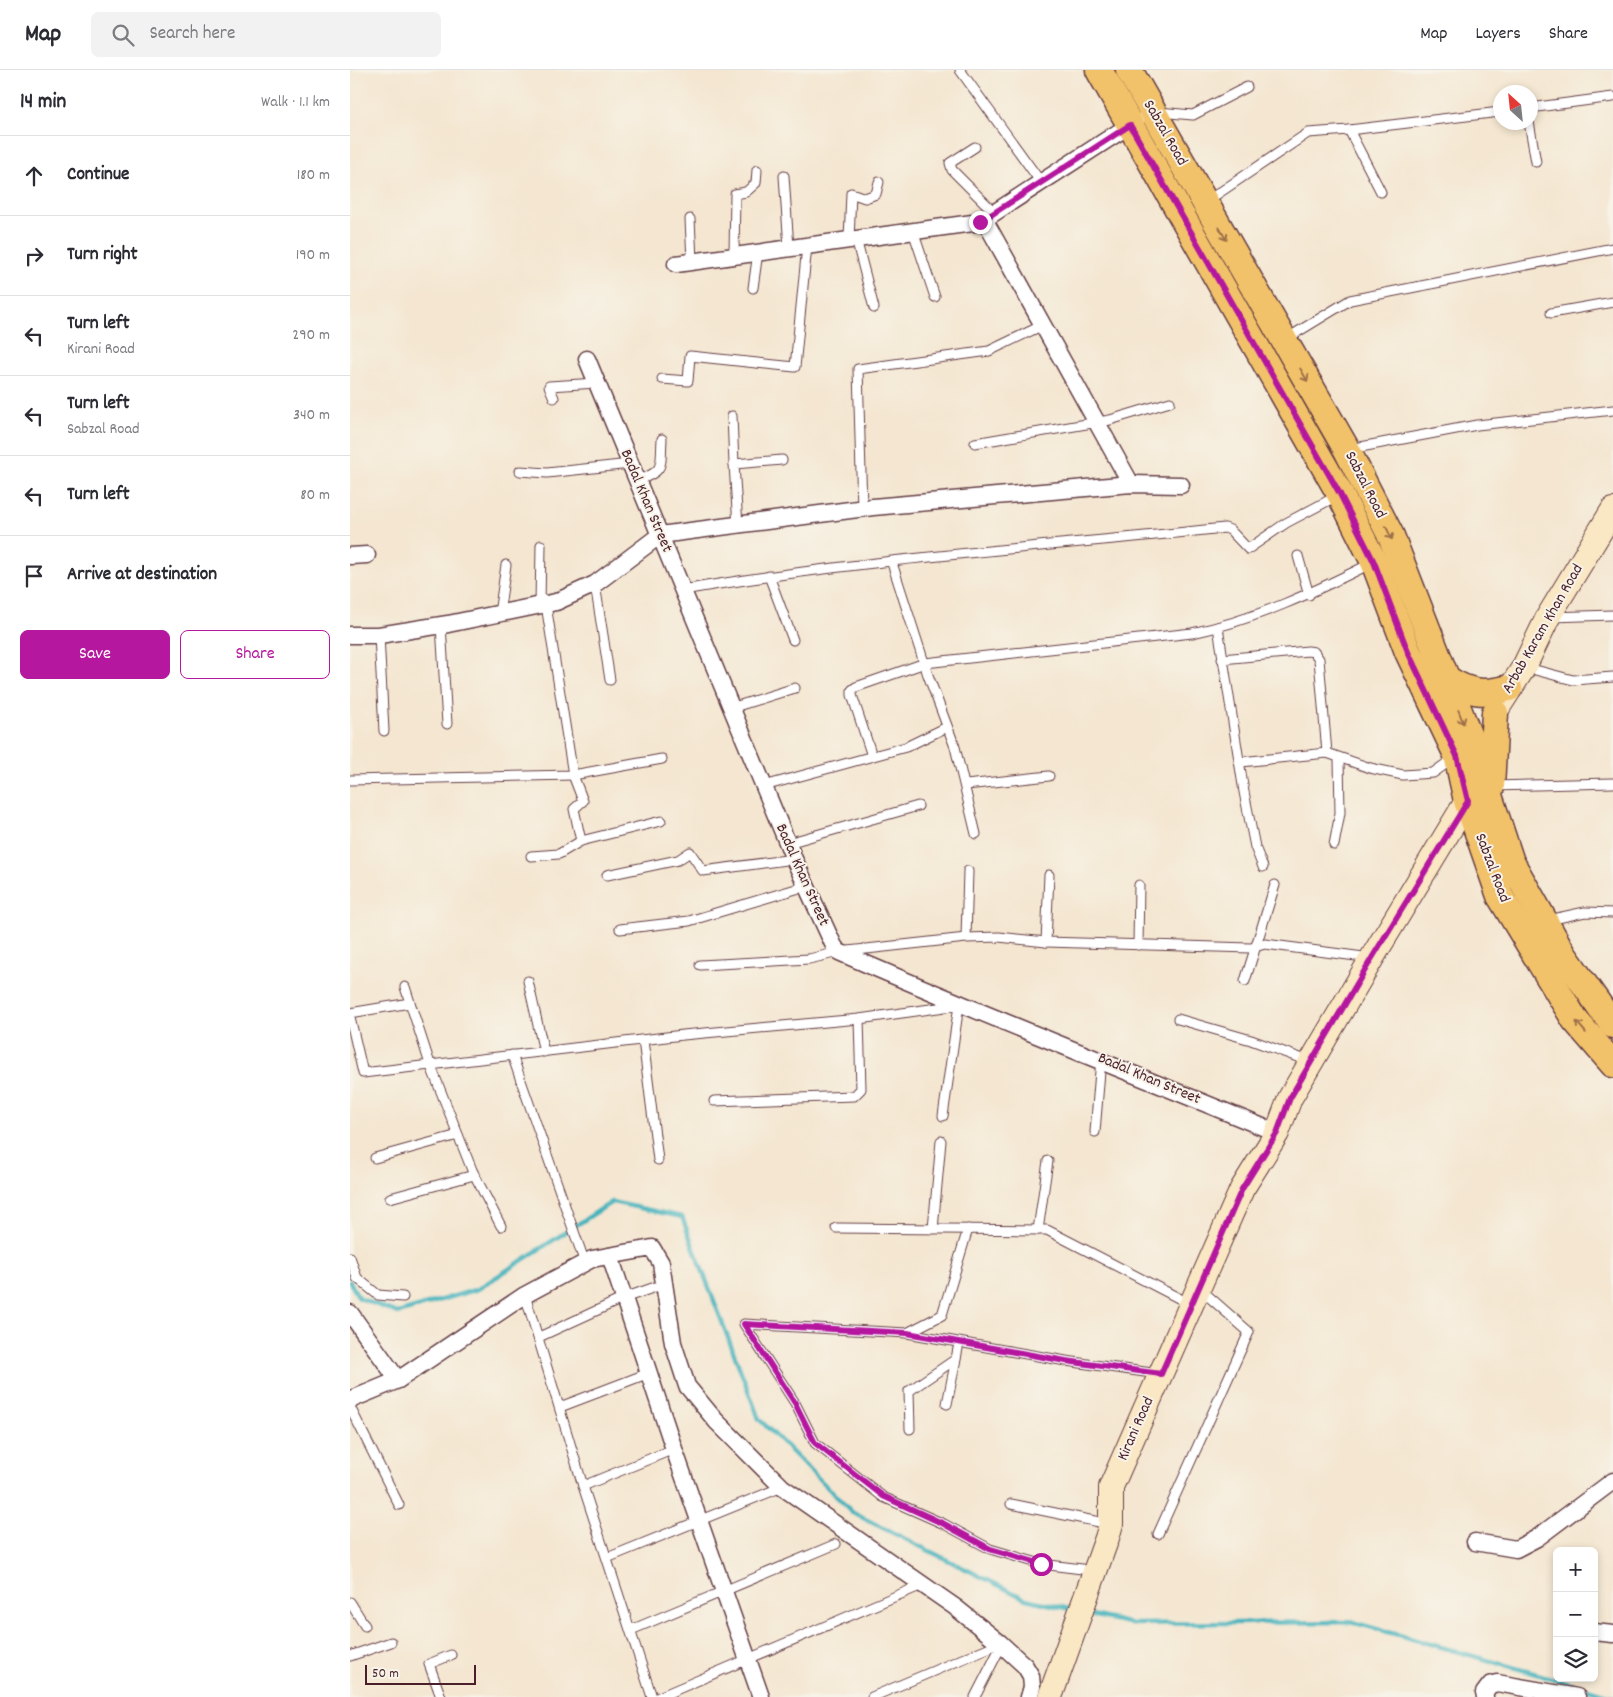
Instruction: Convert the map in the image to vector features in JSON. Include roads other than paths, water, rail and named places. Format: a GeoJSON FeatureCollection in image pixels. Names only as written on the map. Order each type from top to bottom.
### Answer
{"type":"FeatureCollection","features":[{"type":"Feature","properties":{"kind":"main road","name":"Sabzal Road"},"geometry":{"type":"LineString","coordinates":[[1099,70],[1340,494],[1374,562],[1408,652],[1465,751],[1511,862],[1543,922],[1613,1026]]}},
{"type":"Feature","properties":{"kind":"main road","name":"Sabzal Road"},"geometry":{"type":"LineString","coordinates":[[1131,70],[1152,112],[1347,450],[1391,536],[1447,680],[1465,751]]}},
{"type":"Feature","properties":{"kind":"main road","name":"Arbab Karam Khan Road"},"geometry":{"type":"LineString","coordinates":[[1465,751],[1495,713],[1517,678],[1548,617],[1613,510]]}},
{"type":"Feature","properties":{"kind":"main road"},"geometry":{"type":"LineString","coordinates":[[1447,680],[1465,690],[1492,692],[1517,678]]}},
{"type":"Feature","properties":{"kind":"main road"},"geometry":{"type":"LineString","coordinates":[[1483,794],[1495,713]]}},
{"type":"Feature","properties":{"kind":"main road","name":"Sabzal Road"},"geometry":{"type":"LineString","coordinates":[[1483,794],[1500,896],[1575,1020],[1613,1064]]}},
{"type":"Feature","properties":{"kind":"main road","name":"Kirani Road"},"geometry":{"type":"LineString","coordinates":[[1050,1697],[1109,1531],[1111,1487],[1242,1189],[1277,1133],[1290,1098],[1372,958],[1483,794]]}},
{"type":"Feature","properties":{"kind":"street"},"geometry":{"type":"LineString","coordinates":[[684,263],[980,222],[1040,181],[1152,112]]}},
{"type":"Feature","properties":{"kind":"street"},"geometry":{"type":"LineString","coordinates":[[989,216],[1043,325],[1130,484]]}},
{"type":"Feature","properties":{"kind":"street","name":"Badal Khan Street"},"geometry":{"type":"LineString","coordinates":[[587,359],[794,859],[834,946],[839,952],[959,1005],[1101,1059],[1277,1133]]}},
{"type":"Feature","properties":{"kind":"street"},"geometry":{"type":"LineString","coordinates":[[350,635],[379,635],[441,625],[556,602],[595,584],[660,535],[862,508],[1130,484],[1181,485]]}},
{"type":"Feature","properties":{"kind":"street"},"geometry":{"type":"LineString","coordinates":[[350,556],[367,556]]}},
{"type":"Feature","properties":{"kind":"street"},"geometry":{"type":"LineString","coordinates":[[350,1400],[398,1380],[583,1257],[592,1259],[652,1248],[661,1263],[674,1343],[687,1386],[716,1421],[782,1486],[922,1585],[999,1649],[1025,1666],[1031,1676],[1032,1687],[1029,1697]]}},
{"type":"Feature","properties":{"kind":"street"},"geometry":{"type":"LineString","coordinates":[[610,1256],[674,1449],[761,1697]]}},
{"type":"Feature","properties":{"kind":"street"},"geometry":{"type":"LineString","coordinates":[[350,1313],[398,1380]]}},
{"type":"Feature","properties":{"kind":"street"},"geometry":{"type":"LineString","coordinates":[[1474,1542],[1516,1549],[1538,1538],[1613,1480]]}},
{"type":"Feature","properties":{"kind":"street"},"geometry":{"type":"LineString","coordinates":[[1598,1632],[1613,1634]]}},
{"type":"Feature","properties":{"kind":"street"},"geometry":{"type":"LineString","coordinates":[[1485,1697],[1484,1693],[1490,1686],[1497,1683],[1577,1697]]}},
{"type":"Feature","properties":{"kind":"lane"},"geometry":{"type":"LineString","coordinates":[[960,70],[1040,181]]}},
{"type":"Feature","properties":{"kind":"lane"},"geometry":{"type":"LineString","coordinates":[[1152,112],[1194,115],[1247,87]]}},
{"type":"Feature","properties":{"kind":"lane"},"geometry":{"type":"LineString","coordinates":[[1538,107],[1613,97]]}},
{"type":"Feature","properties":{"kind":"lane"},"geometry":{"type":"LineString","coordinates":[[1205,202],[1308,133],[1493,113]]}},
{"type":"Feature","properties":{"kind":"lane"},"geometry":{"type":"LineString","coordinates":[[1348,130],[1381,192]]}},
{"type":"Feature","properties":{"kind":"lane"},"geometry":{"type":"LineString","coordinates":[[1530,130],[1536,162]]}},
{"type":"Feature","properties":{"kind":"lane"},"geometry":{"type":"LineString","coordinates":[[975,147],[950,163],[952,170],[989,216]]}},
{"type":"Feature","properties":{"kind":"lane"},"geometry":{"type":"LineString","coordinates":[[734,256],[735,194],[746,192],[756,183],[756,170]]}},
{"type":"Feature","properties":{"kind":"lane"},"geometry":{"type":"LineString","coordinates":[[784,176],[789,248]]}},
{"type":"Feature","properties":{"kind":"lane"},"geometry":{"type":"LineString","coordinates":[[874,308],[852,239],[851,193],[865,198],[876,194],[879,182]]}},
{"type":"Feature","properties":{"kind":"lane"},"geometry":{"type":"LineString","coordinates":[[684,263],[690,220]]}},
{"type":"Feature","properties":{"kind":"lane"},"geometry":{"type":"LineString","coordinates":[[913,231],[935,297]]}},
{"type":"Feature","properties":{"kind":"lane"},"geometry":{"type":"LineString","coordinates":[[662,379],[688,381],[690,356],[795,367],[807,246]]}},
{"type":"Feature","properties":{"kind":"lane"},"geometry":{"type":"LineString","coordinates":[[1284,341],[1350,300],[1613,248]]}},
{"type":"Feature","properties":{"kind":"lane"},"geometry":{"type":"LineString","coordinates":[[753,288],[758,252]]}},
{"type":"Feature","properties":{"kind":"lane"},"geometry":{"type":"LineString","coordinates":[[1551,313],[1613,302]]}},
{"type":"Feature","properties":{"kind":"lane"},"geometry":{"type":"LineString","coordinates":[[862,508],[858,369],[989,351],[1043,325]]}},
{"type":"Feature","properties":{"kind":"lane"},"geometry":{"type":"LineString","coordinates":[[554,398],[549,386],[597,383]]}},
{"type":"Feature","properties":{"kind":"lane"},"geometry":{"type":"LineString","coordinates":[[975,443],[1110,420],[1170,402]]}},
{"type":"Feature","properties":{"kind":"lane"},"geometry":{"type":"LineString","coordinates":[[1347,450],[1477,425],[1613,410]]}},
{"type":"Feature","properties":{"kind":"lane"},"geometry":{"type":"LineString","coordinates":[[732,416],[738,526]]}},
{"type":"Feature","properties":{"kind":"lane"},"geometry":{"type":"LineString","coordinates":[[638,481],[656,474],[660,470],[662,439]]}},
{"type":"Feature","properties":{"kind":"lane"},"geometry":{"type":"LineString","coordinates":[[734,464],[782,460]]}},
{"type":"Feature","properties":{"kind":"lane"},"geometry":{"type":"LineString","coordinates":[[520,471],[547,474],[630,464]]}},
{"type":"Feature","properties":{"kind":"lane"},"geometry":{"type":"LineString","coordinates":[[683,590],[768,576],[1081,541],[1225,528],[1230,530],[1248,549],[1286,523],[1340,494]]}},
{"type":"Feature","properties":{"kind":"lane"},"geometry":{"type":"LineString","coordinates":[[541,545],[543,605],[573,776],[583,801],[574,809],[582,841]]}},
{"type":"Feature","properties":{"kind":"lane"},"geometry":{"type":"LineString","coordinates":[[1298,556],[1309,595]]}},
{"type":"Feature","properties":{"kind":"lane"},"geometry":{"type":"LineString","coordinates":[[872,756],[852,690],[925,662],[1192,633],[1218,627],[1309,595],[1374,562]]}},
{"type":"Feature","properties":{"kind":"lane"},"geometry":{"type":"LineString","coordinates":[[892,563],[966,785],[976,834]]}},
{"type":"Feature","properties":{"kind":"lane"},"geometry":{"type":"LineString","coordinates":[[499,614],[506,565]]}},
{"type":"Feature","properties":{"kind":"lane"},"geometry":{"type":"LineString","coordinates":[[768,576],[793,640]]}},
{"type":"Feature","properties":{"kind":"lane"},"geometry":{"type":"LineString","coordinates":[[595,584],[610,680]]}},
{"type":"Feature","properties":{"kind":"lane"},"geometry":{"type":"LineString","coordinates":[[1548,617],[1613,615]]}},
{"type":"Feature","properties":{"kind":"lane"},"geometry":{"type":"LineString","coordinates":[[441,625],[448,724]]}},
{"type":"Feature","properties":{"kind":"lane"},"geometry":{"type":"LineString","coordinates":[[1218,627],[1255,847],[1263,867]]}},
{"type":"Feature","properties":{"kind":"lane"},"geometry":{"type":"LineString","coordinates":[[379,635],[384,731]]}},
{"type":"Feature","properties":{"kind":"lane"},"geometry":{"type":"LineString","coordinates":[[1222,659],[1308,650],[1314,652],[1319,659],[1327,752]]}},
{"type":"Feature","properties":{"kind":"lane"},"geometry":{"type":"LineString","coordinates":[[1517,678],[1573,680],[1613,677]]}},
{"type":"Feature","properties":{"kind":"lane"},"geometry":{"type":"LineString","coordinates":[[731,708],[794,688]]}},
{"type":"Feature","properties":{"kind":"lane"},"geometry":{"type":"LineString","coordinates":[[764,786],[906,747],[947,727]]}},
{"type":"Feature","properties":{"kind":"lane"},"geometry":{"type":"LineString","coordinates":[[1241,762],[1327,752],[1339,759],[1403,775],[1433,773],[1465,751]]}},
{"type":"Feature","properties":{"kind":"lane"},"geometry":{"type":"LineString","coordinates":[[350,780],[573,776],[662,759]]}},
{"type":"Feature","properties":{"kind":"lane"},"geometry":{"type":"LineString","coordinates":[[1334,845],[1340,813],[1339,759]]}},
{"type":"Feature","properties":{"kind":"lane"},"geometry":{"type":"LineString","coordinates":[[966,785],[1049,776]]}},
{"type":"Feature","properties":{"kind":"lane"},"geometry":{"type":"LineString","coordinates":[[1483,794],[1613,783]]}},
{"type":"Feature","properties":{"kind":"lane"},"geometry":{"type":"LineString","coordinates":[[788,843],[918,806]]}},
{"type":"Feature","properties":{"kind":"lane"},"geometry":{"type":"LineString","coordinates":[[531,856],[559,854],[582,841],[661,821]]}},
{"type":"Feature","properties":{"kind":"lane"},"geometry":{"type":"LineString","coordinates":[[607,875],[678,860],[690,852],[703,871],[794,859]]}},
{"type":"Feature","properties":{"kind":"lane"},"geometry":{"type":"LineString","coordinates":[[966,938],[968,871]]}},
{"type":"Feature","properties":{"kind":"lane"},"geometry":{"type":"LineString","coordinates":[[1046,942],[1049,875]]}},
{"type":"Feature","properties":{"kind":"lane"},"geometry":{"type":"LineString","coordinates":[[1138,885],[1138,945]]}},
{"type":"Feature","properties":{"kind":"lane"},"geometry":{"type":"LineString","coordinates":[[1245,981],[1275,885]]}},
{"type":"Feature","properties":{"kind":"lane"},"geometry":{"type":"LineString","coordinates":[[620,928],[689,921],[806,886]]}},
{"type":"Feature","properties":{"kind":"lane"},"geometry":{"type":"LineString","coordinates":[[1543,922],[1585,912],[1613,913]]}},
{"type":"Feature","properties":{"kind":"lane"},"geometry":{"type":"LineString","coordinates":[[700,965],[809,959],[839,952],[966,938],[998,937],[1046,942],[1138,945],[1257,946],[1265,944],[1372,958]]}},
{"type":"Feature","properties":{"kind":"lane"},"geometry":{"type":"LineString","coordinates":[[528,981],[544,1052]]}},
{"type":"Feature","properties":{"kind":"lane"},"geometry":{"type":"LineString","coordinates":[[405,987],[430,1064],[474,1175],[501,1226]]}},
{"type":"Feature","properties":{"kind":"lane"},"geometry":{"type":"LineString","coordinates":[[350,1013],[410,1003]]}},
{"type":"Feature","properties":{"kind":"lane"},"geometry":{"type":"LineString","coordinates":[[350,1017],[363,1073],[643,1040],[859,1019],[959,1005],[943,1116]]}},
{"type":"Feature","properties":{"kind":"lane"},"geometry":{"type":"LineString","coordinates":[[714,1101],[854,1096],[861,1089],[859,1019]]}},
{"type":"Feature","properties":{"kind":"lane"},"geometry":{"type":"LineString","coordinates":[[1178,1019],[1251,1040],[1311,1062]]}},
{"type":"Feature","properties":{"kind":"lane"},"geometry":{"type":"LineString","coordinates":[[643,1040],[658,1160]]}},
{"type":"Feature","properties":{"kind":"lane"},"geometry":{"type":"LineString","coordinates":[[512,1055],[583,1257]]}},
{"type":"Feature","properties":{"kind":"lane"},"geometry":{"type":"LineString","coordinates":[[1095,1132],[1101,1059]]}},
{"type":"Feature","properties":{"kind":"lane"},"geometry":{"type":"LineString","coordinates":[[375,1158],[458,1135]]}},
{"type":"Feature","properties":{"kind":"lane"},"geometry":{"type":"LineString","coordinates":[[933,1229],[941,1141]]}},
{"type":"Feature","properties":{"kind":"lane"},"geometry":{"type":"LineString","coordinates":[[1038,1230],[1048,1161]]}},
{"type":"Feature","properties":{"kind":"lane"},"geometry":{"type":"LineString","coordinates":[[390,1198],[474,1175]]}},
{"type":"Feature","properties":{"kind":"lane"},"geometry":{"type":"LineString","coordinates":[[836,1228],[1047,1230],[1195,1296],[1249,1332],[1158,1534]]}},
{"type":"Feature","properties":{"kind":"lane"},"geometry":{"type":"LineString","coordinates":[[907,1333],[942,1315],[968,1230]]}},
{"type":"Feature","properties":{"kind":"lane"},"geometry":{"type":"LineString","coordinates":[[350,1257],[358,1278],[378,1295],[402,1297]]}},
{"type":"Feature","properties":{"kind":"lane"},"geometry":{"type":"LineString","coordinates":[[539,1337],[624,1298],[664,1284]]}},
{"type":"Feature","properties":{"kind":"lane"},"geometry":{"type":"LineString","coordinates":[[525,1296],[583,1486],[652,1697]]}},
{"type":"Feature","properties":{"kind":"lane"},"geometry":{"type":"LineString","coordinates":[[1082,1569],[1041,1564],[990,1549],[944,1524],[883,1496],[815,1443],[795,1403],[744,1324],[907,1333],[1066,1361],[1161,1374]]}},
{"type":"Feature","properties":{"kind":"lane"},"geometry":{"type":"LineString","coordinates":[[947,1404],[959,1343]]}},
{"type":"Feature","properties":{"kind":"lane"},"geometry":{"type":"LineString","coordinates":[[910,1429],[909,1390],[956,1359]]}},
{"type":"Feature","properties":{"kind":"lane"},"geometry":{"type":"LineString","coordinates":[[560,1407],[649,1373]]}},
{"type":"Feature","properties":{"kind":"lane"},"geometry":{"type":"LineString","coordinates":[[350,1407],[399,1505]]}},
{"type":"Feature","properties":{"kind":"lane"},"geometry":{"type":"LineString","coordinates":[[583,1486],[674,1449]]}},
{"type":"Feature","properties":{"kind":"lane"},"geometry":{"type":"LineString","coordinates":[[607,1558],[782,1486]]}},
{"type":"Feature","properties":{"kind":"lane"},"geometry":{"type":"LineString","coordinates":[[1011,1504],[1109,1531]]}},
{"type":"Feature","properties":{"kind":"lane"},"geometry":{"type":"LineString","coordinates":[[631,1630],[836,1544]]}},
{"type":"Feature","properties":{"kind":"lane"},"geometry":{"type":"LineString","coordinates":[[659,1697],[748,1661],[922,1585]]}},
{"type":"Feature","properties":{"kind":"lane"},"geometry":{"type":"LineString","coordinates":[[350,1602],[365,1626]]}},
{"type":"Feature","properties":{"kind":"lane"},"geometry":{"type":"LineString","coordinates":[[350,1656],[391,1642]]}},
{"type":"Feature","properties":{"kind":"lane"},"geometry":{"type":"LineString","coordinates":[[872,1697],[999,1649]]}},
{"type":"Feature","properties":{"kind":"lane"},"geometry":{"type":"LineString","coordinates":[[975,1697],[999,1649]]}},
{"type":"Feature","properties":{"kind":"lane"},"geometry":{"type":"LineString","coordinates":[[441,1697],[429,1664],[451,1655]]}},
{"type":"Feature","properties":{"kind":"waterway"},"geometry":{"type":"LineString","coordinates":[[350,1282],[359,1298],[398,1313],[478,1289],[612,1202],[682,1217],[759,1419],[853,1513],[1026,1599],[1074,1610]]}},
{"type":"Feature","properties":{"kind":"waterway"},"geometry":{"type":"LineString","coordinates":[[1088,1614],[1132,1624],[1352,1622],[1613,1697]]}}]}
